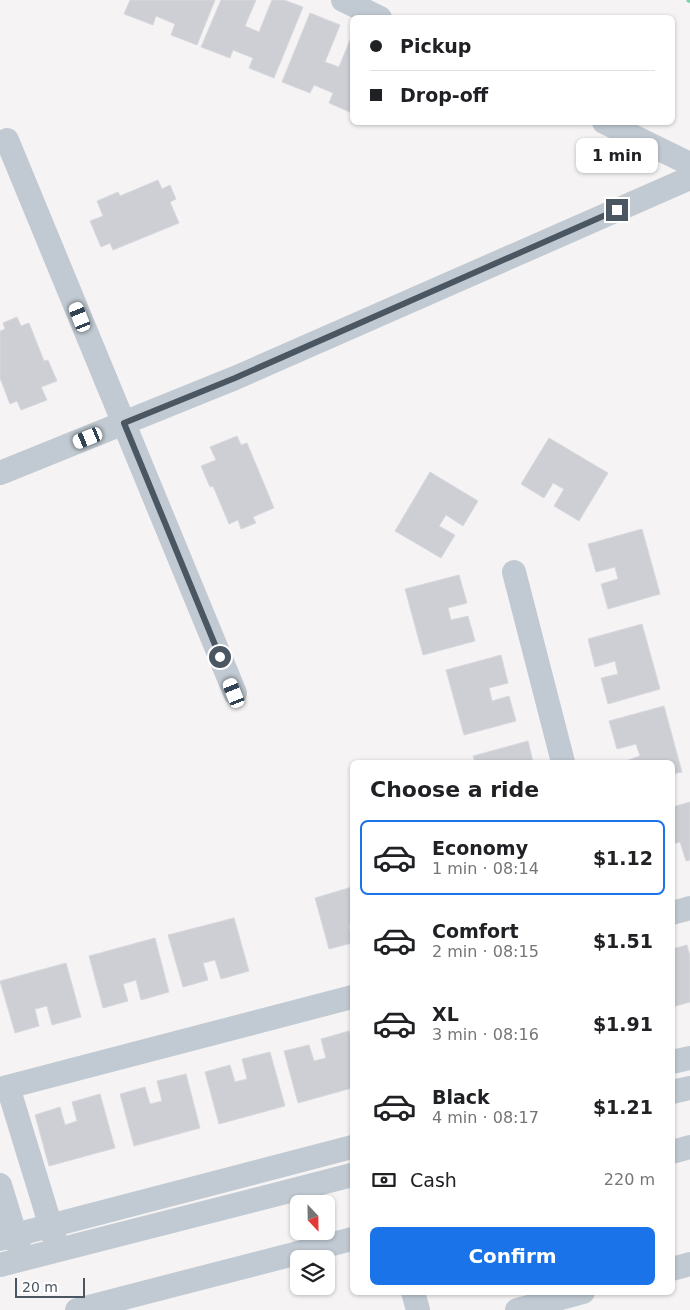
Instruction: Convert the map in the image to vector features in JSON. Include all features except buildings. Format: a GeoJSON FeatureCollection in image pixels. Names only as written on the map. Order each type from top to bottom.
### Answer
{"type":"FeatureCollection","features":[{"type":"Feature","properties":{"kind":"street"},"geometry":{"type":"LineString","coordinates":[[343,0],[374,15]]}},
{"type":"Feature","properties":{"kind":"street"},"geometry":{"type":"LineString","coordinates":[[610,125],[690,164]]}},
{"type":"Feature","properties":{"kind":"street"},"geometry":{"type":"LineString","coordinates":[[7,140],[234,693]]}},
{"type":"Feature","properties":{"kind":"street"},"geometry":{"type":"LineString","coordinates":[[0,473],[235,378],[690,178]]}},
{"type":"Feature","properties":{"kind":"street"},"geometry":{"type":"LineString","coordinates":[[514,572],[562,760]]}},
{"type":"Feature","properties":{"kind":"street"},"geometry":{"type":"LineString","coordinates":[[675,912],[690,908]]}},
{"type":"Feature","properties":{"kind":"street"},"geometry":{"type":"LineString","coordinates":[[58,1251],[37,1182],[4,1088],[350,998]]}},
{"type":"Feature","properties":{"kind":"street"},"geometry":{"type":"LineString","coordinates":[[675,1061],[690,1058]]}},
{"type":"Feature","properties":{"kind":"street"},"geometry":{"type":"LineString","coordinates":[[675,1091],[690,1088]]}},
{"type":"Feature","properties":{"kind":"street"},"geometry":{"type":"LineString","coordinates":[[675,1151],[690,1147]]}},
{"type":"Feature","properties":{"kind":"street"},"geometry":{"type":"LineString","coordinates":[[8,1237],[350,1148]]}},
{"type":"Feature","properties":{"kind":"street"},"geometry":{"type":"LineString","coordinates":[[0,1265],[350,1176]]}},
{"type":"Feature","properties":{"kind":"street"},"geometry":{"type":"LineString","coordinates":[[23,1259],[8,1237],[1,1188],[37,1182]]}},
{"type":"Feature","properties":{"kind":"street"},"geometry":{"type":"LineString","coordinates":[[77,1310],[350,1240]]}},
{"type":"Feature","properties":{"kind":"street"},"geometry":{"type":"LineString","coordinates":[[675,1268],[690,1264]]}},
{"type":"Feature","properties":{"kind":"street"},"geometry":{"type":"LineString","coordinates":[[414,1295],[418,1310]]}},
{"type":"Feature","properties":{"kind":"street"},"geometry":{"type":"LineString","coordinates":[[517,1310],[572,1295]]}},
{"type":"Feature","properties":{"kind":"route"},"geometry":{"type":"LineString","coordinates":[[220,657],[124,423],[235,378],[617,210]]}}]}
